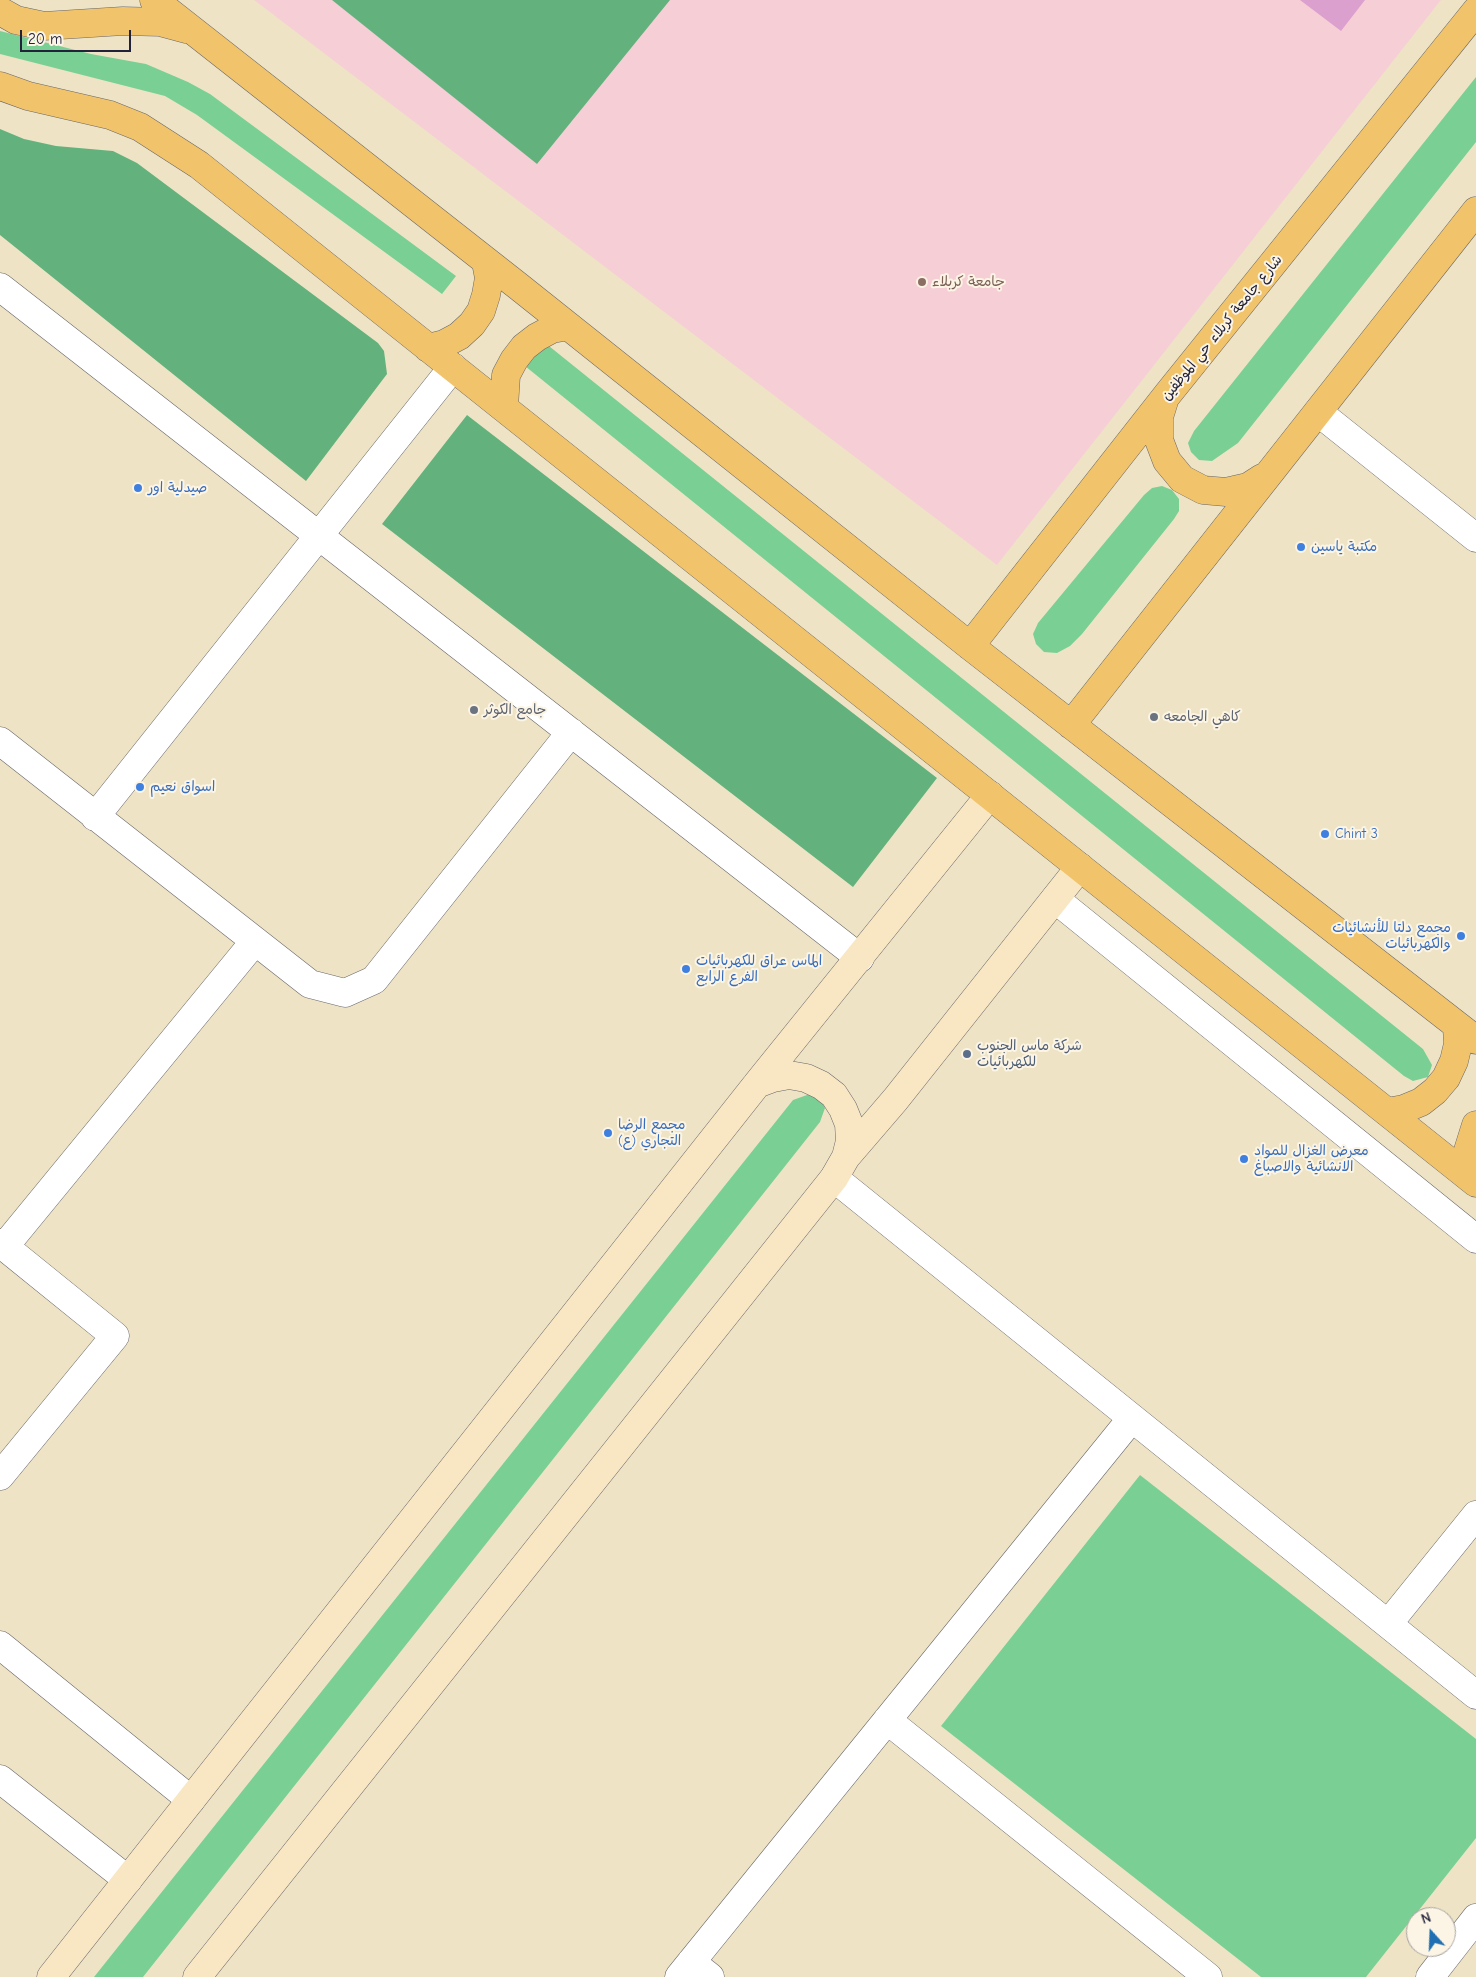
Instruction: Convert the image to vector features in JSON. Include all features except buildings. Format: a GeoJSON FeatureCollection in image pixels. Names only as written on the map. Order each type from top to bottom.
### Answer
{"type":"FeatureCollection","features":[{"type":"Feature","properties":{"kind":"main road"},"geometry":{"type":"LineString","coordinates":[[154,0],[970,646],[1467,1033],[1458,1044],[1454,1061],[1446,1078],[1435,1091],[1421,1102],[1404,1109],[1387,1112]]}},
{"type":"Feature","properties":{"kind":"main road"},"geometry":{"type":"LineString","coordinates":[[0,11],[16,20],[44,26],[123,21],[160,22],[192,31]]}},
{"type":"Feature","properties":{"kind":"main road","name":"شارع جامعة كربلاء حي الموظفين"},"geometry":{"type":"LineString","coordinates":[[970,646],[1167,395],[1476,12]]}},
{"type":"Feature","properties":{"kind":"main road"},"geometry":{"type":"LineString","coordinates":[[0,86],[28,96],[110,114],[140,126],[172,146],[504,407],[1471,1179]]}},
{"type":"Feature","properties":{"kind":"main road"},"geometry":{"type":"LineString","coordinates":[[1071,725],[1476,211]]}},
{"type":"Feature","properties":{"kind":"main road"},"geometry":{"type":"LineString","coordinates":[[428,348],[444,344],[459,336],[472,324],[481,311],[486,295],[488,278],[486,262]]}},
{"type":"Feature","properties":{"kind":"main road"},"geometry":{"type":"LineString","coordinates":[[504,407],[506,375],[524,347],[552,329],[568,326]]}},
{"type":"Feature","properties":{"kind":"main road"},"geometry":{"type":"LineString","coordinates":[[1167,395],[1159,417],[1159,440],[1167,461],[1182,479],[1203,490],[1226,492],[1248,487],[1268,474]]}},
{"type":"Feature","properties":{"kind":"main road"},"geometry":{"type":"LineString","coordinates":[[51,1977],[757,1084],[990,795]]}},
{"type":"Feature","properties":{"kind":"main road"},"geometry":{"type":"LineString","coordinates":[[202,1975],[1080,867]]}},
{"type":"Feature","properties":{"kind":"main road"},"geometry":{"type":"LineString","coordinates":[[757,1084],[773,1078],[798,1076],[821,1085],[834,1095],[843,1109],[849,1124],[850,1141],[840,1168]]}},
{"type":"Feature","properties":{"kind":"main road"},"geometry":{"type":"LineString","coordinates":[[1471,1179],[1466,1157],[1476,1126]]}},
{"type":"Feature","properties":{"kind":"street"},"geometry":{"type":"LineString","coordinates":[[0,287],[860,958]]}},
{"type":"Feature","properties":{"kind":"street"},"geometry":{"type":"LineString","coordinates":[[95,817],[453,367]]}},
{"type":"Feature","properties":{"kind":"street"},"geometry":{"type":"LineString","coordinates":[[1318,412],[1476,538]]}},
{"type":"Feature","properties":{"kind":"street"},"geometry":{"type":"LineString","coordinates":[[0,741],[310,984],[345,993],[374,980],[571,732]]}},
{"type":"Feature","properties":{"kind":"street"},"geometry":{"type":"LineString","coordinates":[[1055,899],[1476,1240]]}},
{"type":"Feature","properties":{"kind":"street"},"geometry":{"type":"LineString","coordinates":[[0,1476],[115,1336],[2,1245],[255,941]]}},
{"type":"Feature","properties":{"kind":"street"},"geometry":{"type":"LineString","coordinates":[[840,1168],[1132,1418],[1476,1695]]}},
{"type":"Feature","properties":{"kind":"street"},"geometry":{"type":"LineString","coordinates":[[694,1972],[887,1720],[1132,1418]]}},
{"type":"Feature","properties":{"kind":"street"},"geometry":{"type":"LineString","coordinates":[[1388,1624],[1476,1514]]}},
{"type":"Feature","properties":{"kind":"street"},"geometry":{"type":"LineString","coordinates":[[0,1645],[191,1800]]}},
{"type":"Feature","properties":{"kind":"street"},"geometry":{"type":"LineString","coordinates":[[887,1720],[1208,1977]]}},
{"type":"Feature","properties":{"kind":"street"},"geometry":{"type":"LineString","coordinates":[[0,1778],[128,1880]]}},
{"type":"Feature","properties":{"kind":"street"},"geometry":{"type":"LineString","coordinates":[[1430,1977],[1476,1918]]}},
{"type":"Feature","properties":{"kind":"shaded area","name":"جامعة كربلاء"},"geometry":{"type":"Polygon","coordinates":[[[254,0],[1441,0],[997,565],[254,0]]]}},
{"type":"Feature","properties":{"kind":"green space"},"geometry":{"type":"Polygon","coordinates":[[[332,0],[670,0],[537,164],[332,0]]]}},
{"type":"Feature","properties":{"kind":"green space"},"geometry":{"type":"Polygon","coordinates":[[[0,31],[91,54],[146,64],[188,82],[210,94],[456,276],[442,294],[197,115],[165,96],[0,54],[0,31]]]}},
{"type":"Feature","properties":{"kind":"green space"},"geometry":{"type":"Polygon","coordinates":[[[1476,77],[1476,142],[1238,443],[1212,461],[1199,460],[1191,452],[1188,443],[1194,431],[1476,77]]]}},
{"type":"Feature","properties":{"kind":"green space"},"geometry":{"type":"Polygon","coordinates":[[[0,129],[24,139],[56,146],[113,151],[137,163],[378,343],[384,351],[387,374],[306,481],[0,235],[0,129]]]}},
{"type":"Feature","properties":{"kind":"green space"},"geometry":{"type":"Polygon","coordinates":[[[539,338],[1423,1049],[1432,1065],[1428,1077],[1413,1081],[1404,1076],[520,362],[539,338]]]}},
{"type":"Feature","properties":{"kind":"green space"},"geometry":{"type":"Polygon","coordinates":[[[467,415],[937,778],[853,887],[382,524],[467,415]]]}},
{"type":"Feature","properties":{"kind":"green space"},"geometry":{"type":"Polygon","coordinates":[[[1162,486],[1172,490],[1179,499],[1179,511],[1174,519],[1082,634],[1070,646],[1057,653],[1044,652],[1036,644],[1033,634],[1038,623],[1144,495],[1152,488],[1162,486]]]}},
{"type":"Feature","properties":{"kind":"green space"},"geometry":{"type":"Polygon","coordinates":[[[807,1095],[819,1095],[825,1108],[820,1122],[143,1977],[94,1977],[793,1100],[807,1095]]]}},
{"type":"Feature","properties":{"kind":"green space"},"geometry":{"type":"Polygon","coordinates":[[[1140,1475],[1476,1739],[1476,1838],[1421,1907],[1406,1907],[1406,1926],[1366,1977],[1261,1977],[941,1726],[1140,1475]]]}},
{"type":"Feature","properties":{"kind":"place","name":"جامعة كربلاء"},"geometry":{"type":"Point","coordinates":[922,282]}},
{"type":"Feature","properties":{"kind":"place","name":"صيدلية اور"},"geometry":{"type":"Point","coordinates":[138,488]}},
{"type":"Feature","properties":{"kind":"place","name":"مكتبة ياسين"},"geometry":{"type":"Point","coordinates":[1301,547]}},
{"type":"Feature","properties":{"kind":"place","name":"جامع الكوثر"},"geometry":{"type":"Point","coordinates":[474,710]}},
{"type":"Feature","properties":{"kind":"place","name":"كاهي الجامعه"},"geometry":{"type":"Point","coordinates":[1154,717]}},
{"type":"Feature","properties":{"kind":"place","name":"اسواق نعيم"},"geometry":{"type":"Point","coordinates":[140,787]}},
{"type":"Feature","properties":{"kind":"place","name":"Chint 3"},"geometry":{"type":"Point","coordinates":[1325,834]}},
{"type":"Feature","properties":{"kind":"place","name":"مجمع دلتا للأنشائيات والكهربائيات"},"geometry":{"type":"Point","coordinates":[1461,936]}},
{"type":"Feature","properties":{"kind":"place","name":"الماس عراق للكهربائيات الفرع الرابع"},"geometry":{"type":"Point","coordinates":[686,969]}},
{"type":"Feature","properties":{"kind":"place","name":"شركة ماس الجنوب للكهربائيات"},"geometry":{"type":"Point","coordinates":[967,1054]}},
{"type":"Feature","properties":{"kind":"place","name":"مجمع الرضا (ع) التجاري"},"geometry":{"type":"Point","coordinates":[608,1133]}},
{"type":"Feature","properties":{"kind":"place","name":"معرض الغزال للمواد الانشائية والاصباغ"},"geometry":{"type":"Point","coordinates":[1244,1159]}}]}
